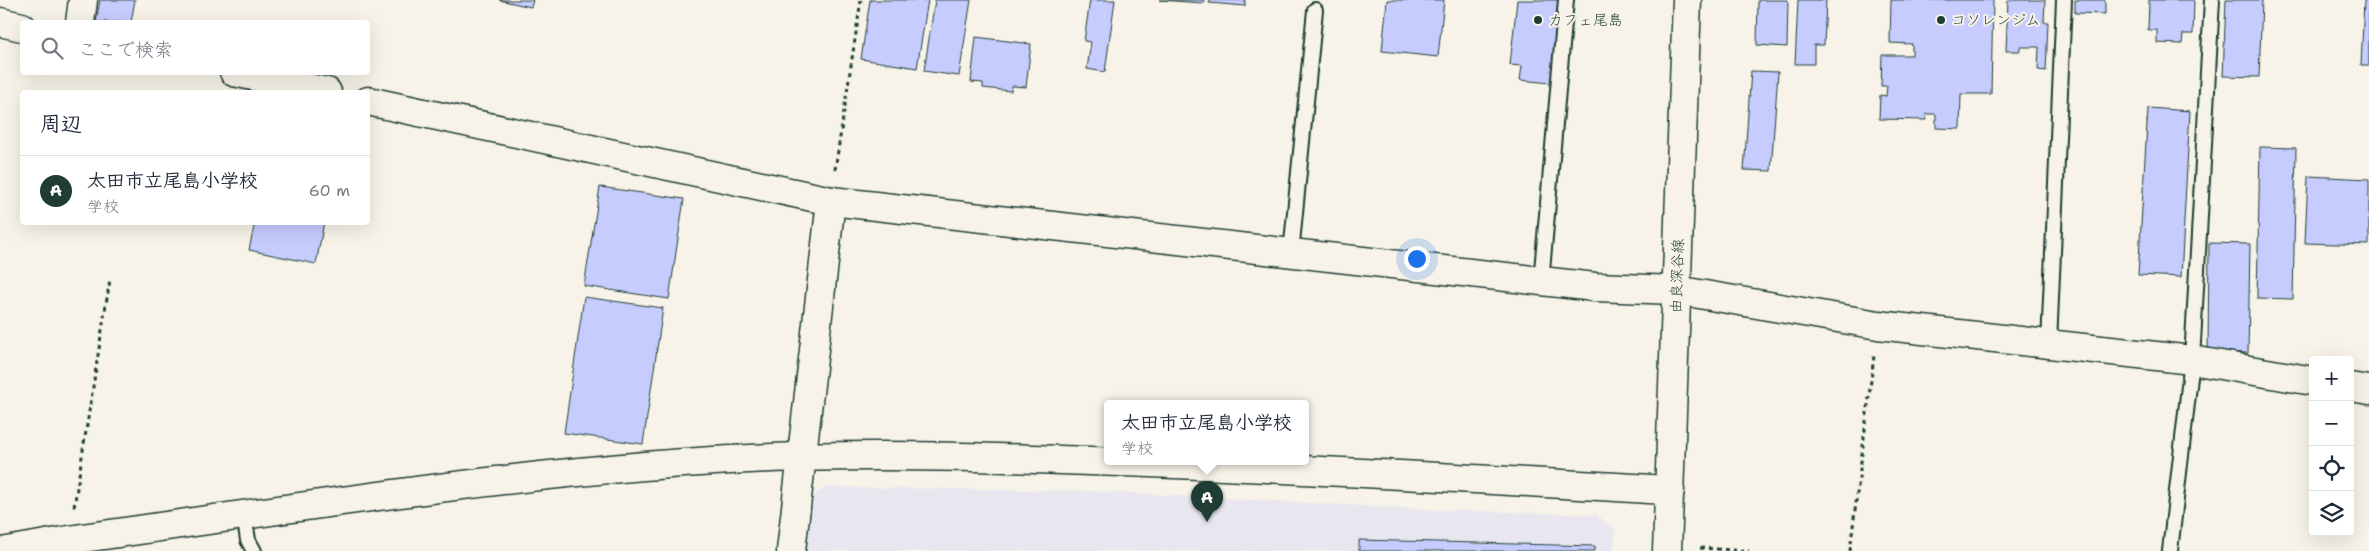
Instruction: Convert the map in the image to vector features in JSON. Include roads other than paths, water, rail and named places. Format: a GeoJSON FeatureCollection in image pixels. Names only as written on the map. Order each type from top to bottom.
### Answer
{"type":"FeatureCollection","features":[{"type":"Feature","properties":{"kind":"street"},"geometry":{"type":"LineString","coordinates":[[80,20],[84,0]]}},
{"type":"Feature","properties":{"kind":"street","name":"由良深谷線"},"geometry":{"type":"LineString","coordinates":[[1667,549],[1687,0]]}},
{"type":"Feature","properties":{"kind":"street"},"geometry":{"type":"LineString","coordinates":[[0,22],[20,27]]}},
{"type":"Feature","properties":{"kind":"street"},"geometry":{"type":"LineString","coordinates":[[248,75],[318,90]]}},
{"type":"Feature","properties":{"kind":"street"},"geometry":{"type":"LineString","coordinates":[[370,101],[831,200],[1541,282],[1595,287],[1676,290],[1878,325],[2192,360],[2309,380]]}},
{"type":"Feature","properties":{"kind":"street"},"geometry":{"type":"LineString","coordinates":[[791,551],[831,200]]}},
{"type":"Feature","properties":{"kind":"street"},"geometry":{"type":"LineString","coordinates":[[2354,388],[2369,390]]}},
{"type":"Feature","properties":{"kind":"street"},"geometry":{"type":"LineString","coordinates":[[7,551],[69,540],[244,515],[520,478],[656,465],[801,457],[1017,458],[1104,461]]}},
{"type":"Feature","properties":{"kind":"street"},"geometry":{"type":"LineString","coordinates":[[1207,465],[1670,490]]}},
{"type":"Feature","properties":{"kind":"lane"},"geometry":{"type":"LineString","coordinates":[[1541,282],[1566,0]]}},
{"type":"Feature","properties":{"kind":"lane"},"geometry":{"type":"LineString","coordinates":[[2049,344],[2064,0]]}},
{"type":"Feature","properties":{"kind":"lane"},"geometry":{"type":"LineString","coordinates":[[2170,551],[2192,360],[2212,0]]}},
{"type":"Feature","properties":{"kind":"lane"},"geometry":{"type":"LineString","coordinates":[[1291,253],[1315,10]]}},
{"type":"Feature","properties":{"kind":"lane"},"geometry":{"type":"LineString","coordinates":[[244,515],[248,540],[254,551]]}},
{"type":"Feature","properties":{"kind":"place","name":"カフェ尾島"},"geometry":{"type":"Point","coordinates":[1538,20]}},
{"type":"Feature","properties":{"kind":"place","name":"コソレンジム"},"geometry":{"type":"Point","coordinates":[1941,20]}},
{"type":"Feature","properties":{"kind":"place","name":"太田市立尾島小学校"},"geometry":{"type":"Point","coordinates":[1207,522]}}]}
